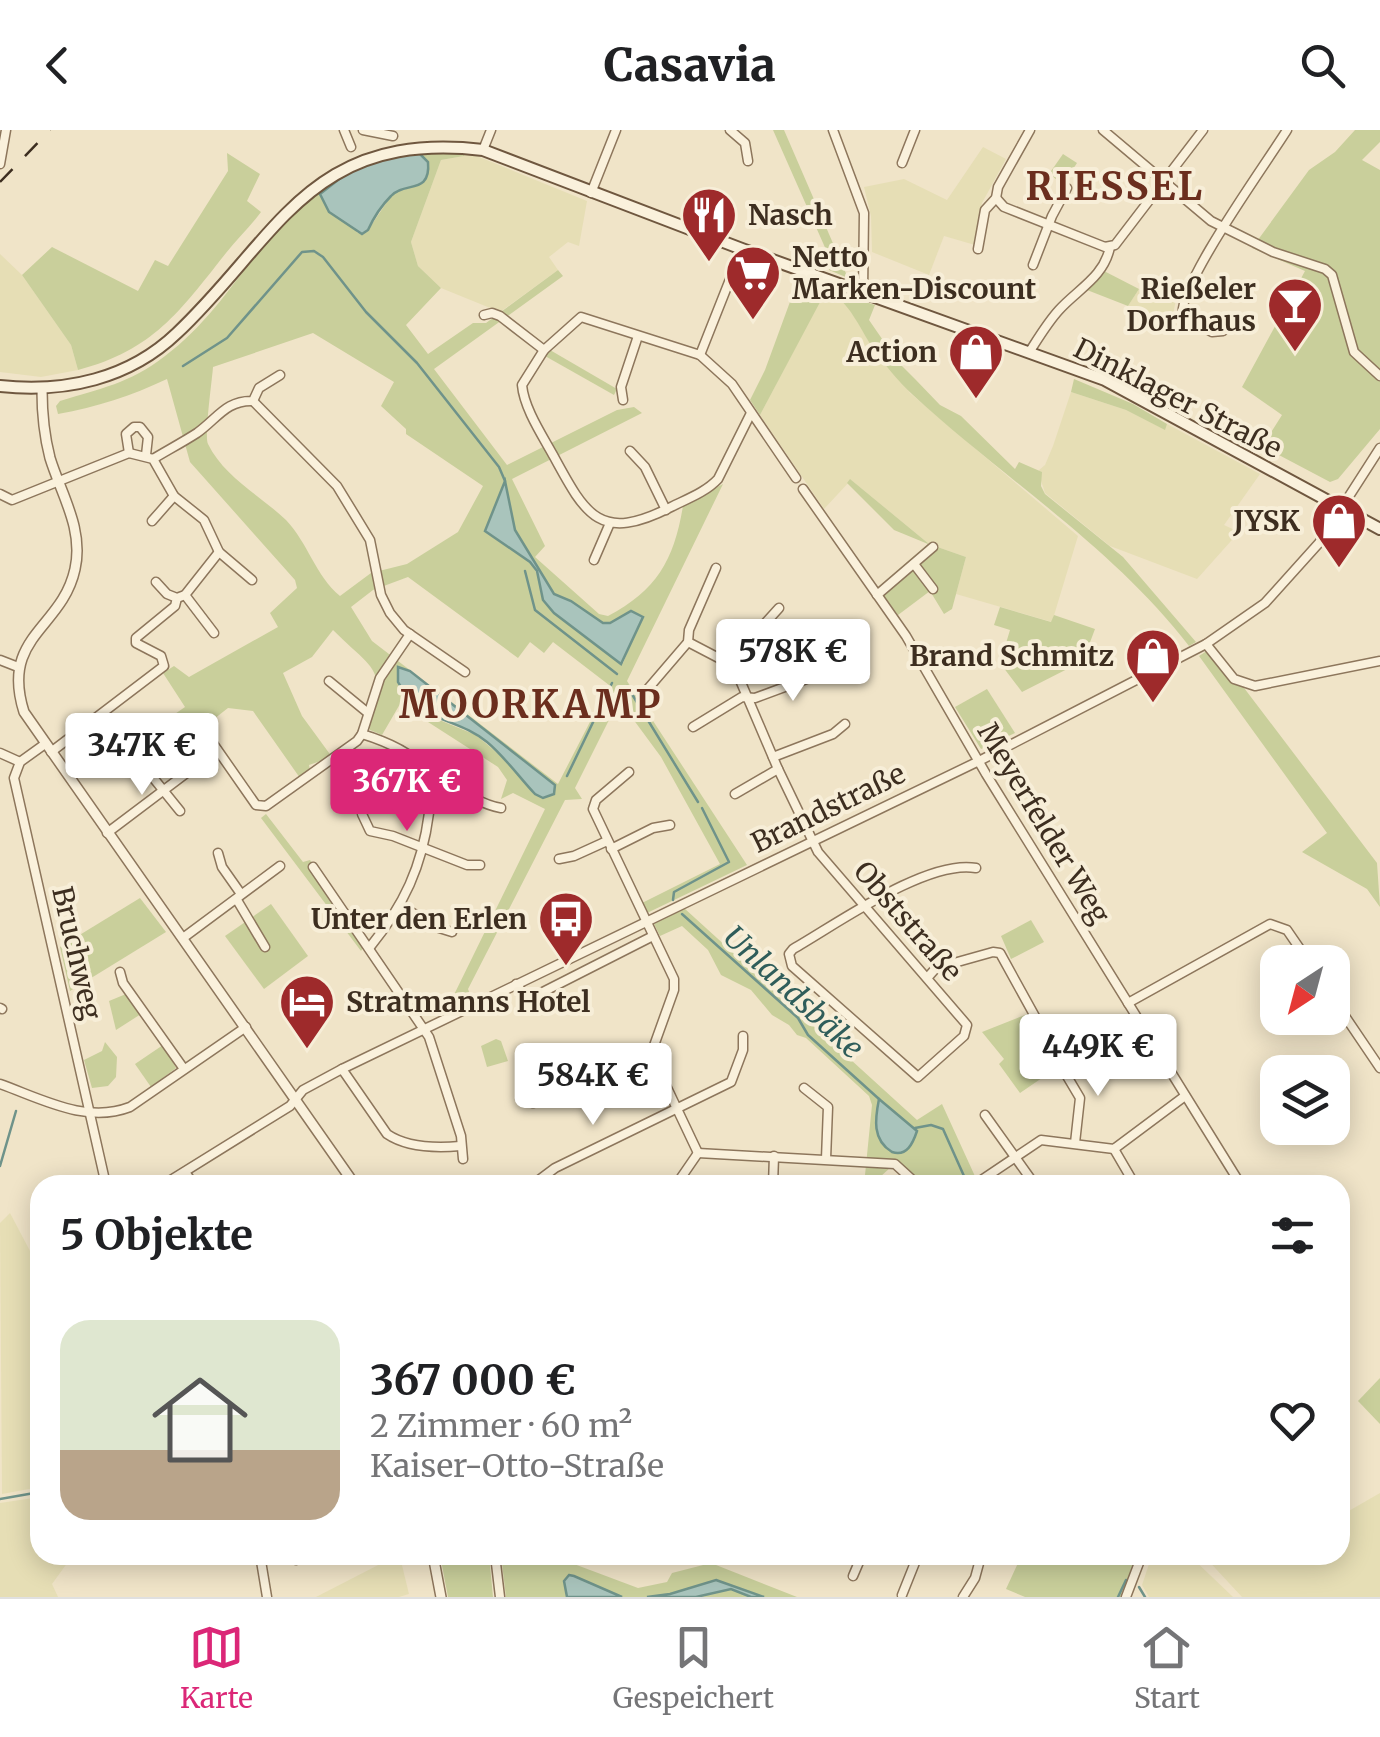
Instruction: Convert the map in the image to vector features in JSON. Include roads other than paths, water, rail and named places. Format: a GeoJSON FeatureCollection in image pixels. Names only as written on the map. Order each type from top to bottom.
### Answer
{"type":"FeatureCollection","features":[{"type":"Feature","properties":{"kind":"main road","name":"Dinklager Straße"},"geometry":{"type":"LineString","coordinates":[[339,154],[393,136],[416,135],[449,139],[483,150],[742,249],[1030,350],[1148,401],[1380,529]]}},
{"type":"Feature","properties":{"kind":"main road"},"geometry":{"type":"LineString","coordinates":[[0,386],[42,390],[78,385],[114,374],[159,348],[199,310],[296,188]]}},
{"type":"Feature","properties":{"kind":"street"},"geometry":{"type":"LineString","coordinates":[[0,164],[4,130]]}},
{"type":"Feature","properties":{"kind":"street"},"geometry":{"type":"LineString","coordinates":[[344,130],[351,148]]}},
{"type":"Feature","properties":{"kind":"street"},"geometry":{"type":"LineString","coordinates":[[363,130],[393,136]]}},
{"type":"Feature","properties":{"kind":"street"},"geometry":{"type":"LineString","coordinates":[[483,150],[491,130]]}},
{"type":"Feature","properties":{"kind":"street"},"geometry":{"type":"LineString","coordinates":[[591,193],[616,130]]}},
{"type":"Feature","properties":{"kind":"street"},"geometry":{"type":"LineString","coordinates":[[730,130],[745,142],[748,160]]}},
{"type":"Feature","properties":{"kind":"street"},"geometry":{"type":"LineString","coordinates":[[833,130],[866,224],[863,292]]}},
{"type":"Feature","properties":{"kind":"street"},"geometry":{"type":"LineString","coordinates":[[902,163],[915,130]]}},
{"type":"Feature","properties":{"kind":"street"},"geometry":{"type":"LineString","coordinates":[[978,249],[985,210],[996,198],[998,187],[1030,130]]}},
{"type":"Feature","properties":{"kind":"street"},"geometry":{"type":"LineString","coordinates":[[1104,130],[1198,212],[1273,252],[1325,269],[1332,275],[1354,352],[1380,376]]}},
{"type":"Feature","properties":{"kind":"street"},"geometry":{"type":"LineString","coordinates":[[996,198],[1004,207],[1110,247],[1119,243],[1203,130]]}},
{"type":"Feature","properties":{"kind":"street"},"geometry":{"type":"LineString","coordinates":[[1223,331],[1212,332],[1180,312],[1195,272],[1287,130]]}},
{"type":"Feature","properties":{"kind":"street"},"geometry":{"type":"LineString","coordinates":[[1034,265],[1067,188]]}},
{"type":"Feature","properties":{"kind":"street"},"geometry":{"type":"LineString","coordinates":[[1030,350],[1062,306],[1098,272],[1108,259],[1110,247]]}},
{"type":"Feature","properties":{"kind":"street"},"geometry":{"type":"LineString","coordinates":[[700,355],[742,249]]}},
{"type":"Feature","properties":{"kind":"street"},"geometry":{"type":"LineString","coordinates":[[484,315],[500,316],[544,350]]}},
{"type":"Feature","properties":{"kind":"street"},"geometry":{"type":"LineString","coordinates":[[751,413],[718,480],[710,488],[641,521],[610,524],[582,507],[522,392],[524,379],[544,350],[581,317],[700,355],[732,384],[796,478]]}},
{"type":"Feature","properties":{"kind":"street"},"geometry":{"type":"LineString","coordinates":[[624,400],[621,386],[638,336]]}},
{"type":"Feature","properties":{"kind":"street"},"geometry":{"type":"LineString","coordinates":[[253,401],[255,392],[280,374]]}},
{"type":"Feature","properties":{"kind":"street"},"geometry":{"type":"LineString","coordinates":[[42,390],[42,418],[76,536],[75,570],[69,588],[32,635],[18,667],[17,692],[24,712],[347,1175]]}},
{"type":"Feature","properties":{"kind":"street"},"geometry":{"type":"LineString","coordinates":[[0,494],[12,500],[129,453],[150,457],[202,430],[225,408],[253,401],[337,486],[370,540],[381,595],[390,613],[410,634],[465,672]]}},
{"type":"Feature","properties":{"kind":"street"},"geometry":{"type":"LineString","coordinates":[[129,453],[126,434],[140,427],[148,437],[150,457],[174,496],[204,520],[219,552],[252,580]]}},
{"type":"Feature","properties":{"kind":"street","name":"Brandstraße"},"geometry":{"type":"LineString","coordinates":[[180,1175],[290,1106],[295,1096],[342,1069],[979,761],[1206,644],[1265,603],[1319,543],[1380,448]]}},
{"type":"Feature","properties":{"kind":"street"},"geometry":{"type":"LineString","coordinates":[[630,451],[645,466],[666,510]]}},
{"type":"Feature","properties":{"kind":"street","name":"Meyerfelder Weg"},"geometry":{"type":"LineString","coordinates":[[803,488],[906,636],[1235,1175]]}},
{"type":"Feature","properties":{"kind":"street"},"geometry":{"type":"LineString","coordinates":[[152,522],[174,496]]}},
{"type":"Feature","properties":{"kind":"street"},"geometry":{"type":"LineString","coordinates":[[594,560],[610,524]]}},
{"type":"Feature","properties":{"kind":"street"},"geometry":{"type":"LineString","coordinates":[[877,595],[934,547]]}},
{"type":"Feature","properties":{"kind":"street"},"geometry":{"type":"LineString","coordinates":[[0,752],[20,762],[48,748],[164,666],[161,656],[136,643],[136,638],[176,606],[219,552]]}},
{"type":"Feature","properties":{"kind":"street"},"geometry":{"type":"LineString","coordinates":[[914,564],[933,589]]}},
{"type":"Feature","properties":{"kind":"street"},"geometry":{"type":"LineString","coordinates":[[646,691],[688,642],[689,630],[716,568]]}},
{"type":"Feature","properties":{"kind":"street"},"geometry":{"type":"LineString","coordinates":[[156,582],[167,594],[181,596],[214,633]]}},
{"type":"Feature","properties":{"kind":"street"},"geometry":{"type":"LineString","coordinates":[[688,642],[730,662],[779,608]]}},
{"type":"Feature","properties":{"kind":"street"},"geometry":{"type":"LineString","coordinates":[[205,732],[262,808],[332,761],[362,734],[380,678],[410,634]]}},
{"type":"Feature","properties":{"kind":"street"},"geometry":{"type":"LineString","coordinates":[[1206,644],[1234,679],[1255,686],[1380,661]]}},
{"type":"Feature","properties":{"kind":"street"},"geometry":{"type":"LineString","coordinates":[[0,660],[18,667]]}},
{"type":"Feature","properties":{"kind":"street","name":"Obststraße"},"geometry":{"type":"LineString","coordinates":[[730,662],[818,852],[962,1016],[966,1031],[918,1077],[788,959],[794,949],[866,907]]}},
{"type":"Feature","properties":{"kind":"street"},"geometry":{"type":"LineString","coordinates":[[693,727],[742,697],[809,678],[822,669]]}},
{"type":"Feature","properties":{"kind":"street"},"geometry":{"type":"LineString","coordinates":[[329,681],[368,713]]}},
{"type":"Feature","properties":{"kind":"street"},"geometry":{"type":"LineString","coordinates":[[773,757],[833,734],[846,724]]}},
{"type":"Feature","properties":{"kind":"street"},"geometry":{"type":"LineString","coordinates":[[362,734],[379,739],[422,765],[432,787],[424,849],[402,906],[370,947]]}},
{"type":"Feature","properties":{"kind":"street"},"geometry":{"type":"LineString","coordinates":[[107,833],[217,750]]}},
{"type":"Feature","properties":{"kind":"street"},"geometry":{"type":"LineString","coordinates":[[138,759],[180,811]]}},
{"type":"Feature","properties":{"kind":"street","name":"Bruchweg"},"geometry":{"type":"LineString","coordinates":[[20,762],[14,778],[16,788],[104,1175]]}},
{"type":"Feature","properties":{"kind":"street"},"geometry":{"type":"LineString","coordinates":[[734,794],[778,769]]}},
{"type":"Feature","properties":{"kind":"street"},"geometry":{"type":"LineString","coordinates":[[628,772],[592,804],[675,984],[651,1054],[698,1153]]}},
{"type":"Feature","properties":{"kind":"street"},"geometry":{"type":"LineString","coordinates":[[432,787],[453,787],[501,808]]}},
{"type":"Feature","properties":{"kind":"street"},"geometry":{"type":"LineString","coordinates":[[362,814],[370,831],[468,865],[480,865]]}},
{"type":"Feature","properties":{"kind":"street"},"geometry":{"type":"LineString","coordinates":[[558,859],[670,825]]}},
{"type":"Feature","properties":{"kind":"street"},"geometry":{"type":"LineString","coordinates":[[218,853],[266,947]]}},
{"type":"Feature","properties":{"kind":"street"},"geometry":{"type":"LineString","coordinates":[[183,938],[280,866]]}},
{"type":"Feature","properties":{"kind":"street"},"geometry":{"type":"LineString","coordinates":[[866,907],[923,876],[964,866],[976,868]]}},
{"type":"Feature","properties":{"kind":"street"},"geometry":{"type":"LineString","coordinates":[[313,867],[429,1037],[460,1136],[463,1159]]}},
{"type":"Feature","properties":{"kind":"street"},"geometry":{"type":"LineString","coordinates":[[402,906],[452,932]]}},
{"type":"Feature","properties":{"kind":"street"},"geometry":{"type":"LineString","coordinates":[[1128,1003],[1270,924],[1287,930],[1297,945]]}},
{"type":"Feature","properties":{"kind":"street"},"geometry":{"type":"LineString","coordinates":[[516,984],[524,994],[535,996],[653,936]]}},
{"type":"Feature","properties":{"kind":"street"},"geometry":{"type":"LineString","coordinates":[[928,977],[943,966],[1000,953],[1043,1031]]}},
{"type":"Feature","properties":{"kind":"street"},"geometry":{"type":"LineString","coordinates":[[120,972],[123,983],[184,1070]]}},
{"type":"Feature","properties":{"kind":"street"},"geometry":{"type":"LineString","coordinates":[[1350,1024],[1380,1068]]}},
{"type":"Feature","properties":{"kind":"street"},"geometry":{"type":"LineString","coordinates":[[0,1084],[90,1114],[104,1115],[130,1108],[246,1028]]}},
{"type":"Feature","properties":{"kind":"street"},"geometry":{"type":"LineString","coordinates":[[545,1175],[731,1082],[743,1050],[742,1036]]}},
{"type":"Feature","properties":{"kind":"street"},"geometry":{"type":"LineString","coordinates":[[533,1103],[542,1093],[629,1051],[651,1054]]}},
{"type":"Feature","properties":{"kind":"street"},"geometry":{"type":"LineString","coordinates":[[1062,1066],[1080,1098],[1075,1143]]}},
{"type":"Feature","properties":{"kind":"street"},"geometry":{"type":"LineString","coordinates":[[342,1069],[395,1140],[438,1147],[460,1146]]}},
{"type":"Feature","properties":{"kind":"street"},"geometry":{"type":"LineString","coordinates":[[804,1088],[828,1107],[826,1158]]}},
{"type":"Feature","properties":{"kind":"street"},"geometry":{"type":"LineString","coordinates":[[988,1175],[1041,1140],[1114,1148],[1184,1096]]}},
{"type":"Feature","properties":{"kind":"street"},"geometry":{"type":"LineString","coordinates":[[986,1116],[1027,1175]]}},
{"type":"Feature","properties":{"kind":"street"},"geometry":{"type":"LineString","coordinates":[[1114,1148],[1129,1175]]}},
{"type":"Feature","properties":{"kind":"street"},"geometry":{"type":"LineString","coordinates":[[698,1153],[896,1164],[908,1175]]}},
{"type":"Feature","properties":{"kind":"street"},"geometry":{"type":"LineString","coordinates":[[683,1175],[698,1153]]}},
{"type":"Feature","properties":{"kind":"street"},"geometry":{"type":"LineString","coordinates":[[773,1175],[774,1156]]}},
{"type":"Feature","properties":{"kind":"street"},"geometry":{"type":"LineString","coordinates":[[261,1565],[266,1597]]}},
{"type":"Feature","properties":{"kind":"street"},"geometry":{"type":"LineString","coordinates":[[434,1565],[441,1597]]}},
{"type":"Feature","properties":{"kind":"street"},"geometry":{"type":"LineString","coordinates":[[496,1565],[500,1597]]}},
{"type":"Feature","properties":{"kind":"street"},"geometry":{"type":"LineString","coordinates":[[853,1576],[858,1565]]}},
{"type":"Feature","properties":{"kind":"street"},"geometry":{"type":"LineString","coordinates":[[902,1595],[914,1565]]}},
{"type":"Feature","properties":{"kind":"street"},"geometry":{"type":"LineString","coordinates":[[964,1597],[979,1565]]}},
{"type":"Feature","properties":{"kind":"street"},"geometry":{"type":"LineString","coordinates":[[1126,1597],[1138,1565]]}},
{"type":"Feature","properties":{"kind":"water"},"geometry":{"type":"Polygon","coordinates":[[[418,152],[428,162],[425,179],[391,196],[368,230],[362,234],[329,212],[320,194],[365,159],[418,152]]]}},
{"type":"Feature","properties":{"kind":"water"},"geometry":{"type":"Polygon","coordinates":[[[505,481],[515,530],[554,594],[603,623],[631,611],[643,617],[621,664],[554,613],[543,600],[537,571],[530,562],[485,531],[505,481]]]}},
{"type":"Feature","properties":{"kind":"water"},"geometry":{"type":"Polygon","coordinates":[[[398,667],[410,671],[555,785],[554,794],[543,798],[535,794],[487,742],[417,705],[398,682],[398,667]]]}},
{"type":"Feature","properties":{"kind":"water"},"geometry":{"type":"Polygon","coordinates":[[[879,1099],[917,1131],[902,1153],[892,1152],[878,1135],[879,1099]]]}},
{"type":"Feature","properties":{"kind":"water"},"geometry":{"type":"Polygon","coordinates":[[[569,1575],[622,1597],[567,1597],[564,1581],[569,1575]]]}},
{"type":"Feature","properties":{"kind":"water"},"geometry":{"type":"Polygon","coordinates":[[[716,1580],[764,1597],[751,1597],[731,1589],[696,1597],[647,1597],[670,1594],[716,1580]]]}},
{"type":"Feature","properties":{"kind":"waterway"},"geometry":{"type":"LineString","coordinates":[[183,366],[227,338],[302,252],[314,251],[366,312],[417,363],[499,467],[505,481]]}},
{"type":"Feature","properties":{"kind":"waterway"},"geometry":{"type":"LineString","coordinates":[[525,571],[535,610],[617,674]]}},
{"type":"Feature","properties":{"kind":"waterway"},"geometry":{"type":"LineString","coordinates":[[567,776],[612,683]]}},
{"type":"Feature","properties":{"kind":"waterway","name":"Unlandsbäke"},"geometry":{"type":"LineString","coordinates":[[627,686],[698,802]]}},
{"type":"Feature","properties":{"kind":"waterway","name":"Unlandsbäke"},"geometry":{"type":"LineString","coordinates":[[673,900],[674,892],[729,862],[702,808]]}},
{"type":"Feature","properties":{"kind":"waterway","name":"Unlandsbäke"},"geometry":{"type":"LineString","coordinates":[[682,914],[798,1018],[808,1035],[879,1099]]}},
{"type":"Feature","properties":{"kind":"waterway"},"geometry":{"type":"LineString","coordinates":[[0,1166],[16,1111]]}},
{"type":"Feature","properties":{"kind":"waterway","name":"Unlandsbäke"},"geometry":{"type":"LineString","coordinates":[[915,1128],[931,1125],[943,1129],[964,1175]]}},
{"type":"Feature","properties":{"kind":"waterway"},"geometry":{"type":"LineString","coordinates":[[0,1499],[30,1494]]}},
{"type":"Feature","properties":{"kind":"waterway"},"geometry":{"type":"LineString","coordinates":[[1118,1597],[1126,1580]]}},
{"type":"Feature","properties":{"kind":"waterway","name":"Unlandsbäke"},"geometry":{"type":"LineString","coordinates":[[1139,1587],[1145,1597]]}},
{"type":"Feature","properties":{"kind":"railway"},"geometry":{"type":"LineString","coordinates":[[0,182],[50,130]]}},
{"type":"Feature","properties":{"kind":"place","name":"Nasch"},"geometry":{"type":"Point","coordinates":[709,264]}},
{"type":"Feature","properties":{"kind":"place","name":"Netto Marken-Discount"},"geometry":{"type":"Point","coordinates":[753,322]}},
{"type":"Feature","properties":{"kind":"place","name":"Rießeler Dorfhaus"},"geometry":{"type":"Point","coordinates":[1295,354]}},
{"type":"Feature","properties":{"kind":"place","name":"Action"},"geometry":{"type":"Point","coordinates":[976,401]}},
{"type":"Feature","properties":{"kind":"place","name":"JYSK"},"geometry":{"type":"Point","coordinates":[1339,570]}},
{"type":"Feature","properties":{"kind":"place","name":"Brand Schmitz"},"geometry":{"type":"Point","coordinates":[1153,705]}},
{"type":"Feature","properties":{"kind":"place","name":"Unter den Erlen"},"geometry":{"type":"Point","coordinates":[566,968]}},
{"type":"Feature","properties":{"kind":"place","name":"Stratmanns Hotel"},"geometry":{"type":"Point","coordinates":[307,1051]}},
{"type":"Feature","properties":{"kind":"district","name":"RIESSEL"},"geometry":{"type":"Point","coordinates":[1115,186]}},
{"type":"Feature","properties":{"kind":"district","name":"MOORKAMP"},"geometry":{"type":"Point","coordinates":[531,704]}}]}
